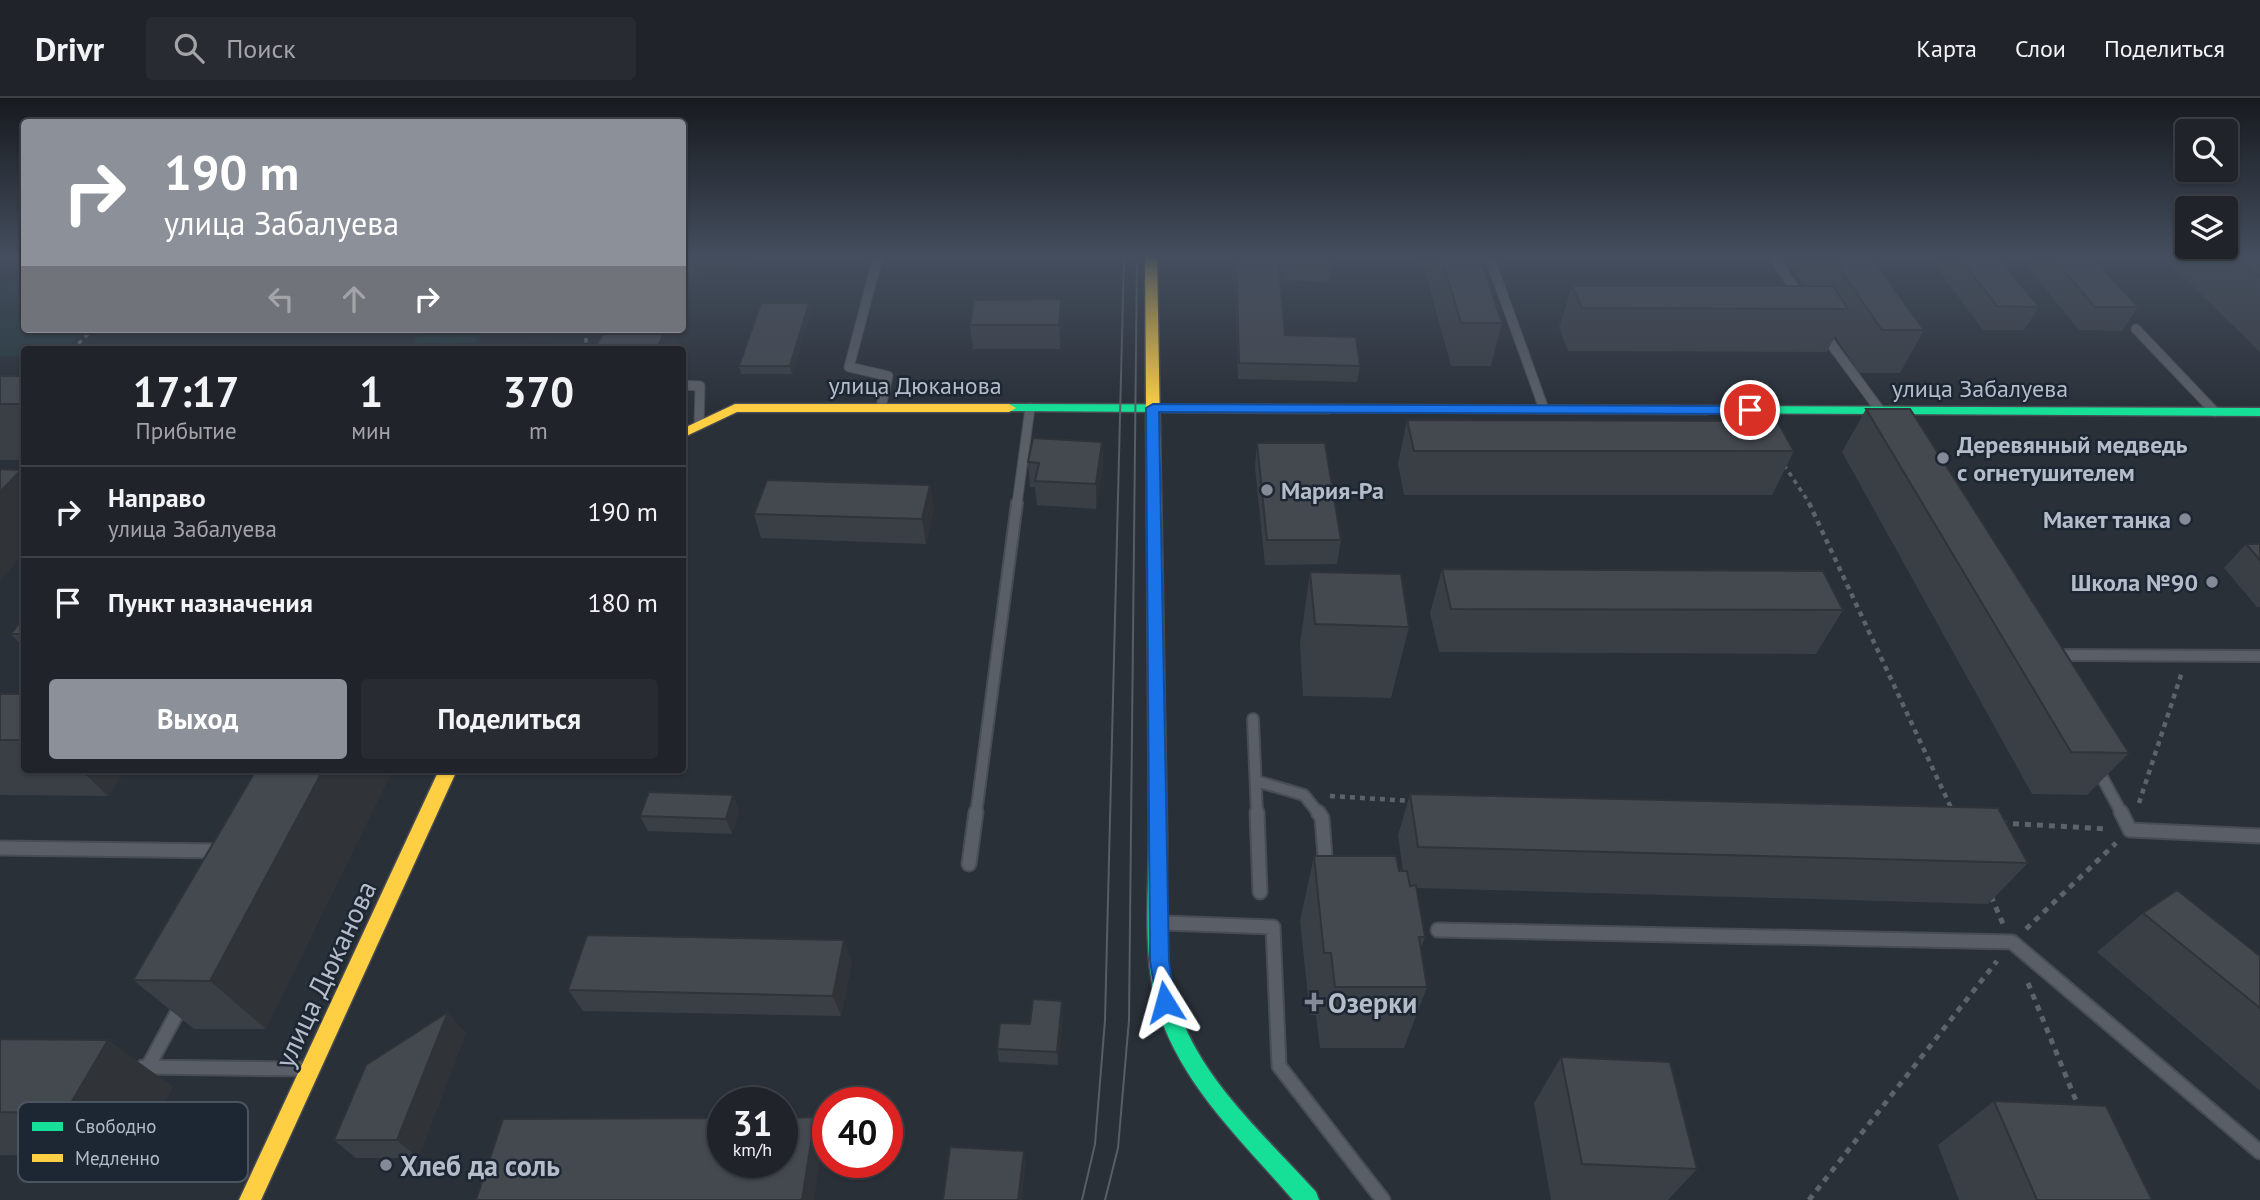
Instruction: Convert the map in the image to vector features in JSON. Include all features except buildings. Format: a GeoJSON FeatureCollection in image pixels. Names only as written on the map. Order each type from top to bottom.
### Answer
{"type":"FeatureCollection","features":[{"type":"Feature","properties":{"kind":"street"},"geometry":{"type":"LineString","coordinates":[[1152,307],[1159,923],[1165,1002],[1182,1042],[1215,1091],[1305,1199]]}},
{"type":"Feature","properties":{"kind":"street","name":"улица Дюканова"},"geometry":{"type":"LineString","coordinates":[[686,431],[735,408],[1153,408]]}},
{"type":"Feature","properties":{"kind":"street","name":"улица Забалуева"},"geometry":{"type":"LineString","coordinates":[[1153,408],[1544,409],[1884,416],[2260,412]]}},
{"type":"Feature","properties":{"kind":"street","name":"улица Дюканова"},"geometry":{"type":"LineString","coordinates":[[250,1200],[447,773]]}},
{"type":"Feature","properties":{"kind":"lane"},"geometry":{"type":"LineString","coordinates":[[865,307],[849,367],[888,376],[881,407]]}},
{"type":"Feature","properties":{"kind":"lane"},"geometry":{"type":"LineString","coordinates":[[1507,307],[1544,409]]}},
{"type":"Feature","properties":{"kind":"lane"},"geometry":{"type":"LineString","coordinates":[[1819,326],[1847,369],[1884,416]]}},
{"type":"Feature","properties":{"kind":"lane"},"geometry":{"type":"LineString","coordinates":[[2136,329],[2215,412]]}},
{"type":"Feature","properties":{"kind":"lane"},"geometry":{"type":"LineString","coordinates":[[686,385],[700,386],[699,425]]}},
{"type":"Feature","properties":{"kind":"lane"},"geometry":{"type":"LineString","coordinates":[[969,864],[1030,408]]}},
{"type":"Feature","properties":{"kind":"lane"},"geometry":{"type":"LineString","coordinates":[[2037,655],[2260,656]]}},
{"type":"Feature","properties":{"kind":"lane"},"geometry":{"type":"LineString","coordinates":[[1254,719],[1261,892]]}},
{"type":"Feature","properties":{"kind":"lane"},"geometry":{"type":"LineString","coordinates":[[2093,760],[2130,830],[2260,836]]}},
{"type":"Feature","properties":{"kind":"lane"},"geometry":{"type":"LineString","coordinates":[[1256,781],[1304,795],[1322,818],[1327,877]]}},
{"type":"Feature","properties":{"kind":"lane"},"geometry":{"type":"LineString","coordinates":[[0,848],[238,851]]}},
{"type":"Feature","properties":{"kind":"lane"},"geometry":{"type":"LineString","coordinates":[[1159,923],[1273,927],[1279,1066],[1383,1200]]}},
{"type":"Feature","properties":{"kind":"lane"},"geometry":{"type":"LineString","coordinates":[[1438,930],[2012,942],[2260,1152]]}},
{"type":"Feature","properties":{"kind":"lane"},"geometry":{"type":"LineString","coordinates":[[187,995],[141,1067],[310,1069]]}},
{"type":"Feature","properties":{"kind":"path"},"geometry":{"type":"LineString","coordinates":[[76,346],[89,333]]}},
{"type":"Feature","properties":{"kind":"path"},"geometry":{"type":"LineString","coordinates":[[1776,454],[1806,496],[1957,820]]}},
{"type":"Feature","properties":{"kind":"path"},"geometry":{"type":"LineString","coordinates":[[1304,795],[1416,801]]}},
{"type":"Feature","properties":{"kind":"path"},"geometry":{"type":"LineString","coordinates":[[1997,822],[2130,830]]}},
{"type":"Feature","properties":{"kind":"path"},"geometry":{"type":"LineString","coordinates":[[1990,893],[2012,942]]}},
{"type":"Feature","properties":{"kind":"path"},"geometry":{"type":"LineString","coordinates":[[2027,981],[2080,1110]]}},
{"type":"Feature","properties":{"kind":"green space"},"geometry":{"type":"Polygon","coordinates":[[[0,307],[21,307],[21,333],[81,333],[68,346],[21,346],[21,356],[0,356],[0,307]]]}},
{"type":"Feature","properties":{"kind":"green space"},"geometry":{"type":"Polygon","coordinates":[[[419,333],[483,333],[472,346],[408,346],[419,333]]]}},
{"type":"Feature","properties":{"kind":"tram line"},"geometry":{"type":"LineString","coordinates":[[1082,1200],[1095,1144],[1105,1020],[1123,307]]}},
{"type":"Feature","properties":{"kind":"tram line"},"geometry":{"type":"LineString","coordinates":[[1105,1200],[1118,1148],[1129,1020],[1136,307]]}},
{"type":"Feature","properties":{"kind":"traffic: fast"},"geometry":{"type":"LineString","coordinates":[[1009,408],[1329,409]]}},
{"type":"Feature","properties":{"kind":"traffic: fast"},"geometry":{"type":"LineString","coordinates":[[1707,410],[2260,412]]}},
{"type":"Feature","properties":{"kind":"traffic: fast"},"geometry":{"type":"LineString","coordinates":[[1158,834],[1159,962],[1165,1000],[1175,1028],[1188,1055],[1225,1107],[1308,1200]]}},
{"type":"Feature","properties":{"kind":"traffic: slow"},"geometry":{"type":"LineString","coordinates":[[1152,307],[1158,834]]}},
{"type":"Feature","properties":{"kind":"traffic: slow"},"geometry":{"type":"LineString","coordinates":[[686,432],[735,408],[1009,408]]}},
{"type":"Feature","properties":{"kind":"traffic: slow"},"geometry":{"type":"LineString","coordinates":[[1329,409],[1707,410]]}},
{"type":"Feature","properties":{"kind":"traffic: slow"},"geometry":{"type":"LineString","coordinates":[[250,1200],[447,773]]}},
{"type":"Feature","properties":{"kind":"place","name":"Деревянный медведь с огнетушителем"},"geometry":{"type":"Point","coordinates":[1943,458]}},
{"type":"Feature","properties":{"kind":"place","name":"Мария-Ра"},"geometry":{"type":"Point","coordinates":[1267,490]}},
{"type":"Feature","properties":{"kind":"place","name":"Макет танка"},"geometry":{"type":"Point","coordinates":[2185,519]}},
{"type":"Feature","properties":{"kind":"place","name":"Школа №90"},"geometry":{"type":"Point","coordinates":[2212,582]}},
{"type":"Feature","properties":{"kind":"place","name":"Озерки"},"geometry":{"type":"Point","coordinates":[1314,1002]}},
{"type":"Feature","properties":{"kind":"place","name":"Хлеб да соль"},"geometry":{"type":"Point","coordinates":[386,1165]}},
{"type":"Feature","properties":{"kind":"route"},"geometry":{"type":"LineString","coordinates":[[1165,1002],[1160,961],[1153,408],[1750,410]]}}]}
